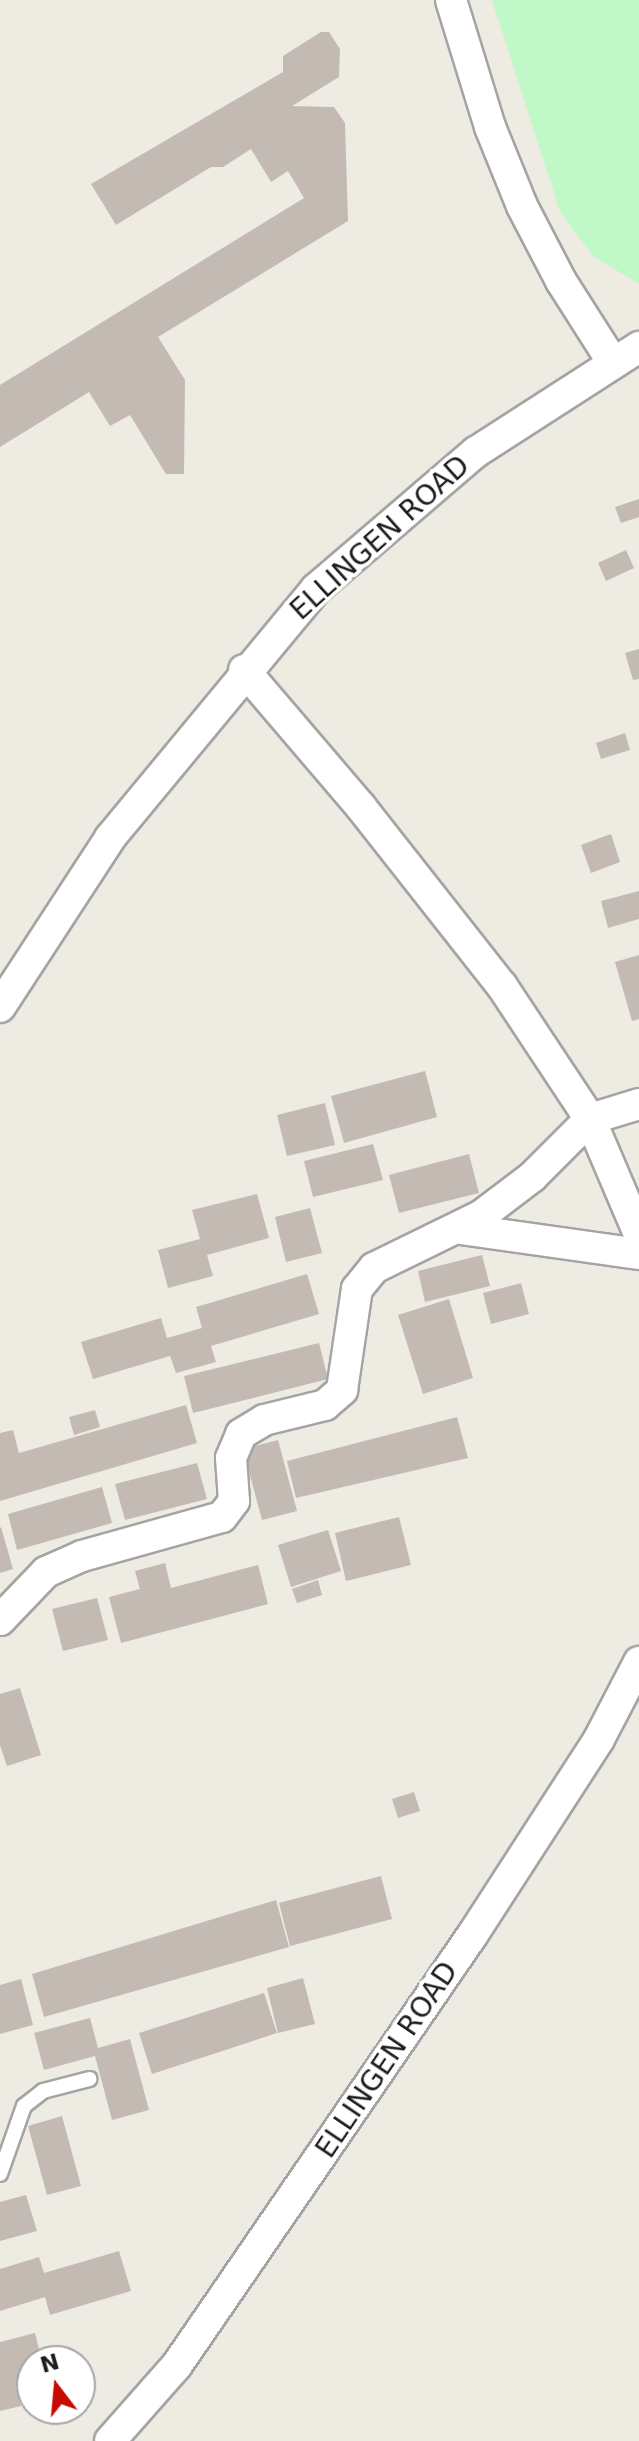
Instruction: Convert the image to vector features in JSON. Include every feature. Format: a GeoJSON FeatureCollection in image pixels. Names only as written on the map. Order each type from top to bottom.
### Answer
{"type":"FeatureCollection","features":[{"type":"Feature","properties":{"kind":"street"},"geometry":{"type":"LineString","coordinates":[[451,0],[490,127],[522,206],[561,281],[612,361]]}},
{"type":"Feature","properties":{"kind":"street","name":"ELLINGEN ROAD"},"geometry":{"type":"LineString","coordinates":[[0,1007],[110,838],[244,670],[316,589],[476,452],[612,361],[639,347]]}},
{"type":"Feature","properties":{"kind":"street"},"geometry":{"type":"LineString","coordinates":[[244,670],[361,807],[502,986],[590,1119],[639,1234]]}},
{"type":"Feature","properties":{"kind":"street"},"geometry":{"type":"LineString","coordinates":[[0,1620],[46,1572],[82,1556],[222,1517],[234,1501],[231,1458],[241,1434],[264,1420],[325,1405],[342,1390],[353,1308],[366,1276],[386,1260],[461,1229],[532,1177],[590,1119],[639,1104]]}},
{"type":"Feature","properties":{"kind":"street"},"geometry":{"type":"LineString","coordinates":[[461,1229],[639,1254]]}},
{"type":"Feature","properties":{"kind":"street","name":"ELLINGEN ROAD"},"geometry":{"type":"LineString","coordinates":[[110,2441],[177,2365],[464,1947],[599,1739],[639,1662]]}},
{"type":"Feature","properties":{"kind":"lane"},"geometry":{"type":"LineString","coordinates":[[0,2174],[24,2106],[43,2091],[89,2079]]}},
{"type":"Feature","properties":{"kind":"green space"},"geometry":{"type":"Polygon","coordinates":[[[492,0],[639,0],[639,284],[593,256],[560,212],[492,0]]]}},
{"type":"Feature","properties":{"kind":"building"},"geometry":{"type":"Polygon","coordinates":[[[321,32],[329,32],[340,49],[339,77],[292,106],[334,107],[345,123],[348,221],[158,337],[185,380],[184,474],[166,474],[130,415],[110,426],[89,392],[0,447],[0,385],[304,198],[288,171],[271,182],[251,149],[223,167],[211,167],[116,225],[91,184],[283,72],[283,56],[321,32]]]}},
{"type":"Feature","properties":{"kind":"building"},"geometry":{"type":"Polygon","coordinates":[[[639,499],[639,517],[621,523],[615,507],[639,499]]]}},
{"type":"Feature","properties":{"kind":"building"},"geometry":{"type":"Polygon","coordinates":[[[626,550],[634,568],[606,581],[598,563],[626,550]]]}},
{"type":"Feature","properties":{"kind":"building"},"geometry":{"type":"Polygon","coordinates":[[[639,649],[639,679],[633,680],[625,653],[639,649]]]}},
{"type":"Feature","properties":{"kind":"building"},"geometry":{"type":"Polygon","coordinates":[[[625,733],[630,750],[601,759],[596,743],[625,733]]]}},
{"type":"Feature","properties":{"kind":"building"},"geometry":{"type":"Polygon","coordinates":[[[611,834],[620,862],[591,873],[581,845],[611,834]]]}},
{"type":"Feature","properties":{"kind":"building"},"geometry":{"type":"Polygon","coordinates":[[[639,891],[639,919],[608,928],[601,901],[639,891]]]}},
{"type":"Feature","properties":{"kind":"building"},"geometry":{"type":"Polygon","coordinates":[[[639,955],[639,1019],[632,1021],[615,962],[639,955]]]}},
{"type":"Feature","properties":{"kind":"building"},"geometry":{"type":"Polygon","coordinates":[[[425,1071],[437,1117],[344,1143],[331,1096],[425,1071]]]}},
{"type":"Feature","properties":{"kind":"building"},"geometry":{"type":"Polygon","coordinates":[[[325,1103],[335,1145],[287,1156],[277,1115],[325,1103]]]}},
{"type":"Feature","properties":{"kind":"building"},"geometry":{"type":"Polygon","coordinates":[[[373,1144],[383,1180],[313,1197],[304,1161],[373,1144]]]}},
{"type":"Feature","properties":{"kind":"building"},"geometry":{"type":"Polygon","coordinates":[[[469,1154],[479,1193],[399,1213],[389,1175],[469,1154]]]}},
{"type":"Feature","properties":{"kind":"building"},"geometry":{"type":"Polygon","coordinates":[[[257,1194],[269,1238],[207,1255],[213,1276],[168,1288],[158,1250],[200,1239],[192,1210],[257,1194]]]}},
{"type":"Feature","properties":{"kind":"building"},"geometry":{"type":"Polygon","coordinates":[[[310,1208],[322,1253],[286,1262],[275,1217],[310,1208]]]}},
{"type":"Feature","properties":{"kind":"building"},"geometry":{"type":"Polygon","coordinates":[[[482,1255],[490,1286],[425,1302],[418,1271],[482,1255]]]}},
{"type":"Feature","properties":{"kind":"building"},"geometry":{"type":"Polygon","coordinates":[[[307,1274],[319,1314],[211,1346],[216,1362],[176,1373],[170,1356],[93,1379],[81,1342],[161,1318],[167,1338],[202,1328],[196,1307],[307,1274]]]}},
{"type":"Feature","properties":{"kind":"building"},"geometry":{"type":"Polygon","coordinates":[[[521,1283],[529,1314],[491,1324],[483,1293],[521,1283]]]}},
{"type":"Feature","properties":{"kind":"building"},"geometry":{"type":"Polygon","coordinates":[[[449,1299],[473,1378],[423,1394],[398,1315],[449,1299]]]}},
{"type":"Feature","properties":{"kind":"building"},"geometry":{"type":"Polygon","coordinates":[[[319,1343],[328,1379],[193,1413],[184,1376],[319,1343]]]}},
{"type":"Feature","properties":{"kind":"building"},"geometry":{"type":"Polygon","coordinates":[[[186,1405],[197,1443],[0,1501],[0,1433],[13,1430],[19,1453],[186,1405]]]}},
{"type":"Feature","properties":{"kind":"building"},"geometry":{"type":"Polygon","coordinates":[[[95,1410],[100,1427],[74,1435],[69,1417],[95,1410]]]}},
{"type":"Feature","properties":{"kind":"building"},"geometry":{"type":"Polygon","coordinates":[[[457,1417],[468,1458],[296,1498],[287,1461],[457,1417]]]}},
{"type":"Feature","properties":{"kind":"building"},"geometry":{"type":"Polygon","coordinates":[[[278,1440],[297,1511],[262,1520],[243,1449],[278,1440]]]}},
{"type":"Feature","properties":{"kind":"building"},"geometry":{"type":"Polygon","coordinates":[[[197,1463],[207,1499],[125,1520],[115,1484],[197,1463]]]}},
{"type":"Feature","properties":{"kind":"building"},"geometry":{"type":"Polygon","coordinates":[[[102,1487],[112,1523],[17,1550],[8,1514],[102,1487]]]}},
{"type":"Feature","properties":{"kind":"building"},"geometry":{"type":"Polygon","coordinates":[[[399,1517],[411,1565],[346,1581],[335,1533],[399,1517]]]}},
{"type":"Feature","properties":{"kind":"building"},"geometry":{"type":"Polygon","coordinates":[[[0,1528],[13,1569],[0,1573],[0,1528]]]}},
{"type":"Feature","properties":{"kind":"building"},"geometry":{"type":"Polygon","coordinates":[[[328,1530],[341,1571],[291,1587],[278,1545],[328,1530]]]}},
{"type":"Feature","properties":{"kind":"building"},"geometry":{"type":"Polygon","coordinates":[[[165,1563],[171,1588],[258,1565],[268,1604],[121,1643],[109,1597],[140,1589],[135,1571],[165,1563]]]}},
{"type":"Feature","properties":{"kind":"building"},"geometry":{"type":"Polygon","coordinates":[[[318,1580],[322,1595],[297,1603],[292,1589],[318,1580]]]}},
{"type":"Feature","properties":{"kind":"building"},"geometry":{"type":"Polygon","coordinates":[[[97,1598],[108,1640],[63,1651],[52,1609],[97,1598]]]}},
{"type":"Feature","properties":{"kind":"building"},"geometry":{"type":"Polygon","coordinates":[[[20,1688],[41,1755],[7,1766],[0,1745],[0,1694],[20,1688]]]}},
{"type":"Feature","properties":{"kind":"building"},"geometry":{"type":"Polygon","coordinates":[[[414,1792],[420,1811],[398,1818],[392,1799],[414,1792]]]}},
{"type":"Feature","properties":{"kind":"building"},"geometry":{"type":"Polygon","coordinates":[[[381,1876],[392,1919],[290,1946],[279,1903],[381,1876]]]}},
{"type":"Feature","properties":{"kind":"building"},"geometry":{"type":"Polygon","coordinates":[[[276,1900],[289,1947],[44,2017],[32,1974],[276,1900]]]}},
{"type":"Feature","properties":{"kind":"building"},"geometry":{"type":"Polygon","coordinates":[[[303,1978],[315,2024],[278,2033],[267,1988],[303,1978]]]}},
{"type":"Feature","properties":{"kind":"building"},"geometry":{"type":"Polygon","coordinates":[[[21,1979],[33,2025],[0,2034],[0,1985],[21,1979]]]}},
{"type":"Feature","properties":{"kind":"building"},"geometry":{"type":"Polygon","coordinates":[[[264,1993],[277,2033],[152,2074],[139,2033],[264,1993]]]}},
{"type":"Feature","properties":{"kind":"building"},"geometry":{"type":"Polygon","coordinates":[[[90,2018],[98,2048],[130,2039],[149,2110],[112,2120],[95,2056],[44,2070],[34,2033],[90,2018]]]}},
{"type":"Feature","properties":{"kind":"building"},"geometry":{"type":"Polygon","coordinates":[[[62,2116],[81,2186],[47,2195],[28,2126],[62,2116]]]}},
{"type":"Feature","properties":{"kind":"building"},"geometry":{"type":"Polygon","coordinates":[[[26,2195],[37,2231],[0,2241],[0,2202],[26,2195]]]}},
{"type":"Feature","properties":{"kind":"building"},"geometry":{"type":"Polygon","coordinates":[[[119,2251],[131,2291],[50,2315],[45,2297],[0,2311],[0,2269],[39,2257],[44,2273],[119,2251]]]}},
{"type":"Feature","properties":{"kind":"building"},"geometry":{"type":"Polygon","coordinates":[[[35,2333],[38,2345],[16,2345],[16,2407],[0,2411],[0,2342],[35,2333]]]}}]}
